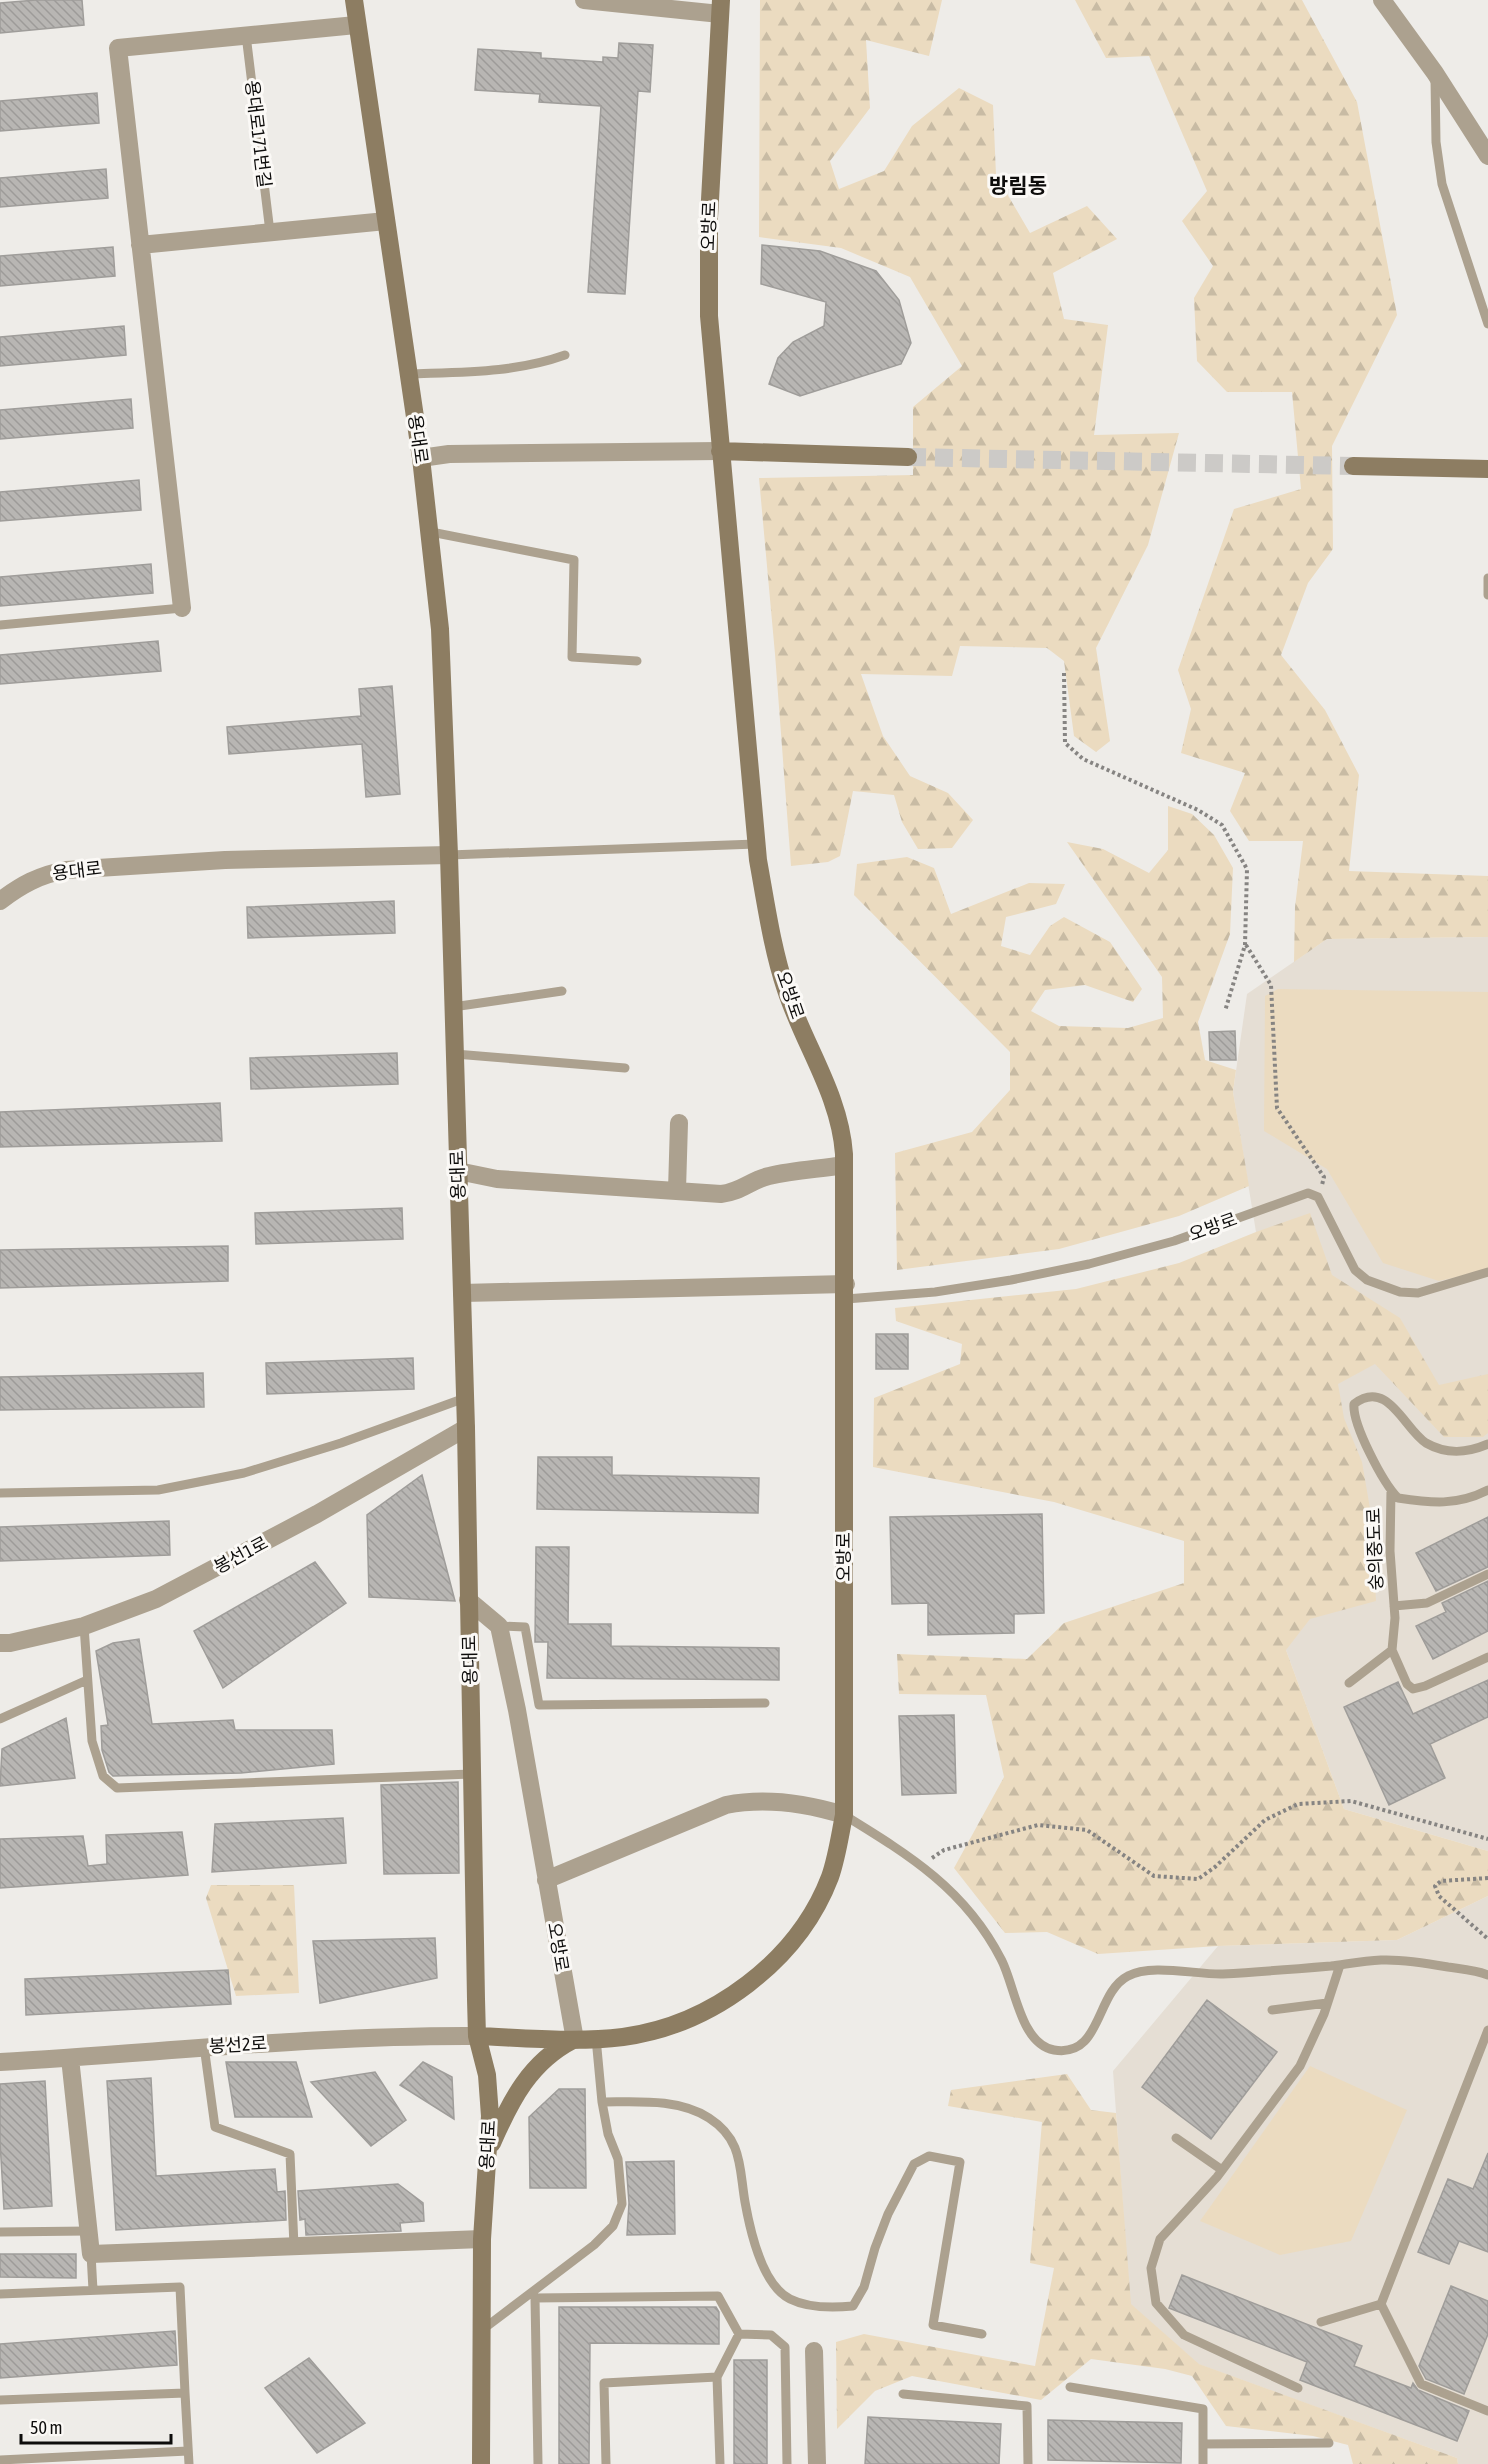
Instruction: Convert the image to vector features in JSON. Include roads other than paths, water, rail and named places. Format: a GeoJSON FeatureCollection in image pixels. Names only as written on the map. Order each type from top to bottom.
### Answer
{"type":"FeatureCollection","features":[{"type":"Feature","properties":{"kind":"street","name":"용대로"},"geometry":{"type":"LineString","coordinates":[[354,0],[421,458],[440,629],[466,1428],[477,2036],[486,2075],[489,2116],[482,2239],[481,2464]]}},
{"type":"Feature","properties":{"kind":"street"},"geometry":{"type":"LineString","coordinates":[[584,0],[721,7]]}},
{"type":"Feature","properties":{"kind":"street"},"geometry":{"type":"LineString","coordinates":[[1382,0],[1435,73],[1488,156]]}},
{"type":"Feature","properties":{"kind":"street","name":"오방로"},"geometry":{"type":"LineString","coordinates":[[477,2036],[575,2040],[622,2037],[671,2025],[738,1991],[785,1952],[805,1925],[830,1877],[844,1815],[843,1435],[846,1292],[843,1134],[835,1106],[786,992],[775,949],[756,843],[709,316],[709,218],[721,7]]}},
{"type":"Feature","properties":{"kind":"street"},"geometry":{"type":"LineString","coordinates":[[182,608],[118,48],[356,25]]}},
{"type":"Feature","properties":{"kind":"street"},"geometry":{"type":"LineString","coordinates":[[140,245],[386,221]]}},
{"type":"Feature","properties":{"kind":"street"},"geometry":{"type":"LineString","coordinates":[[421,458],[448,454],[720,451],[908,457]]}},
{"type":"Feature","properties":{"kind":"street"},"geometry":{"type":"LineString","coordinates":[[1353,466],[1488,469]]}},
{"type":"Feature","properties":{"kind":"street","name":"용대로"},"geometry":{"type":"LineString","coordinates":[[0,901],[23,884],[43,875],[66,870],[225,860],[449,855]]}},
{"type":"Feature","properties":{"kind":"street"},"geometry":{"type":"LineString","coordinates":[[677,1190],[679,1122]]}},
{"type":"Feature","properties":{"kind":"street"},"geometry":{"type":"LineString","coordinates":[[458,1171],[497,1179],[721,1194],[735,1192],[769,1176],[844,1165]]}},
{"type":"Feature","properties":{"kind":"street","name":"오방로"},"geometry":{"type":"LineString","coordinates":[[462,1293],[846,1292]]}},
{"type":"Feature","properties":{"kind":"street","name":"봉선1로"},"geometry":{"type":"LineString","coordinates":[[0,1643],[84,1626],[156,1599],[232,1560],[466,1428]]}},
{"type":"Feature","properties":{"kind":"street"},"geometry":{"type":"LineString","coordinates":[[468,1600],[499,1626]]}},
{"type":"Feature","properties":{"kind":"street","name":"오방로"},"geometry":{"type":"LineString","coordinates":[[499,1626],[517,1710],[575,2040]]}},
{"type":"Feature","properties":{"kind":"street"},"geometry":{"type":"LineString","coordinates":[[546,1880],[726,1804],[752,1801],[794,1803],[844,1815]]}},
{"type":"Feature","properties":{"kind":"street","name":"봉선2로"},"geometry":{"type":"LineString","coordinates":[[0,2062],[204,2046],[418,2035],[477,2036]]}},
{"type":"Feature","properties":{"kind":"street"},"geometry":{"type":"LineString","coordinates":[[487,2152],[508,2107],[523,2082],[556,2049],[575,2040]]}},
{"type":"Feature","properties":{"kind":"street"},"geometry":{"type":"LineString","coordinates":[[70,2058],[91,2254],[482,2239]]}},
{"type":"Feature","properties":{"kind":"street"},"geometry":{"type":"LineString","coordinates":[[814,2351],[817,2464]]}},
{"type":"Feature","properties":{"kind":"lane","name":"용대로171번길"},"geometry":{"type":"LineString","coordinates":[[246,35],[270,232]]}},
{"type":"Feature","properties":{"kind":"lane"},"geometry":{"type":"LineString","coordinates":[[1435,73],[1436,142],[1442,184],[1488,324]]}},
{"type":"Feature","properties":{"kind":"lane"},"geometry":{"type":"LineString","coordinates":[[409,374],[486,372],[521,368],[566,355]]}},
{"type":"Feature","properties":{"kind":"lane"},"geometry":{"type":"LineString","coordinates":[[430,532],[574,560],[572,657],[637,661]]}},
{"type":"Feature","properties":{"kind":"lane"},"geometry":{"type":"LineString","coordinates":[[1488,578],[1488,595]]}},
{"type":"Feature","properties":{"kind":"lane"},"geometry":{"type":"LineString","coordinates":[[0,624],[182,608]]}},
{"type":"Feature","properties":{"kind":"lane"},"geometry":{"type":"LineString","coordinates":[[449,855],[756,843]]}},
{"type":"Feature","properties":{"kind":"lane"},"geometry":{"type":"LineString","coordinates":[[453,1007],[562,991]]}},
{"type":"Feature","properties":{"kind":"lane"},"geometry":{"type":"LineString","coordinates":[[454,1054],[625,1068]]}},
{"type":"Feature","properties":{"kind":"lane","name":"오방로"},"geometry":{"type":"LineString","coordinates":[[846,1292],[935,1292],[1089,1264],[1174,1241],[1308,1193],[1318,1197],[1355,1270],[1367,1280],[1400,1292],[1418,1293],[1488,1272]]}},
{"type":"Feature","properties":{"kind":"lane"},"geometry":{"type":"LineString","coordinates":[[1488,1444],[1471,1451],[1447,1451],[1424,1442],[1403,1416],[1386,1401],[1376,1397],[1362,1397],[1354,1404],[1353,1414],[1390,1490],[1398,1498],[1447,1503],[1470,1499],[1488,1490]]}},
{"type":"Feature","properties":{"kind":"lane"},"geometry":{"type":"LineString","coordinates":[[0,1492],[158,1490],[244,1473],[353,1439],[465,1398]]}},
{"type":"Feature","properties":{"kind":"lane","name":"숭의중도로"},"geometry":{"type":"LineString","coordinates":[[1390,1490],[1390,1551],[1395,1618],[1392,1650],[1407,1683],[1413,1689],[1425,1686],[1488,1657]]}},
{"type":"Feature","properties":{"kind":"lane","name":"숭의중도로"},"geometry":{"type":"LineString","coordinates":[[1394,1606],[1427,1603],[1488,1574]]}},
{"type":"Feature","properties":{"kind":"lane"},"geometry":{"type":"LineString","coordinates":[[84,1626],[92,1741],[103,1776],[117,1788],[471,1774]]}},
{"type":"Feature","properties":{"kind":"lane"},"geometry":{"type":"LineString","coordinates":[[499,1626],[525,1627],[539,1705],[765,1703]]}},
{"type":"Feature","properties":{"kind":"lane"},"geometry":{"type":"LineString","coordinates":[[1349,1683],[1392,1650]]}},
{"type":"Feature","properties":{"kind":"lane"},"geometry":{"type":"LineString","coordinates":[[0,1719],[87,1680]]}},
{"type":"Feature","properties":{"kind":"lane"},"geometry":{"type":"LineString","coordinates":[[844,1815],[942,1882],[980,1923],[1003,1962],[1023,2019],[1034,2039],[1053,2050],[1075,2049],[1090,2036],[1111,1992],[1128,1976],[1151,1971],[1220,1974],[1382,1960],[1431,1964],[1488,1975]]}},
{"type":"Feature","properties":{"kind":"lane"},"geometry":{"type":"LineString","coordinates":[[1298,2388],[1184,2335],[1156,2303],[1152,2268],[1160,2239],[1222,2170],[1300,2066],[1327,2003],[1340,1965]]}},
{"type":"Feature","properties":{"kind":"lane"},"geometry":{"type":"LineString","coordinates":[[1272,2010],[1327,2003]]}},
{"type":"Feature","properties":{"kind":"lane"},"geometry":{"type":"LineString","coordinates":[[1488,2030],[1381,2304],[1421,2384],[1488,2410]]}},
{"type":"Feature","properties":{"kind":"lane"},"geometry":{"type":"LineString","coordinates":[[480,2331],[594,2245],[613,2226],[622,2204],[622,2182],[618,2159],[608,2134],[602,2102],[596,2038]]}},
{"type":"Feature","properties":{"kind":"lane"},"geometry":{"type":"LineString","coordinates":[[204,2046],[215,2127],[290,2154],[294,2246]]}},
{"type":"Feature","properties":{"kind":"lane"},"geometry":{"type":"LineString","coordinates":[[602,2102],[660,2103],[692,2110],[709,2118],[731,2138],[741,2162],[745,2202],[752,2232],[763,2267],[774,2285],[789,2298],[830,2308],[853,2306],[864,2287],[875,2247],[885,2222],[902,2183],[914,2164],[928,2156],[960,2162],[933,2325],[982,2334]]}},
{"type":"Feature","properties":{"kind":"lane"},"geometry":{"type":"LineString","coordinates":[[1176,2138],[1222,2170]]}},
{"type":"Feature","properties":{"kind":"lane"},"geometry":{"type":"LineString","coordinates":[[0,2232],[88,2231]]}},
{"type":"Feature","properties":{"kind":"lane"},"geometry":{"type":"LineString","coordinates":[[91,2254],[93,2290]]}},
{"type":"Feature","properties":{"kind":"lane"},"geometry":{"type":"LineString","coordinates":[[0,2294],[180,2287],[189,2464]]}},
{"type":"Feature","properties":{"kind":"lane"},"geometry":{"type":"LineString","coordinates":[[538,2464],[535,2298],[718,2296],[739,2334]]}},
{"type":"Feature","properties":{"kind":"lane"},"geometry":{"type":"LineString","coordinates":[[1321,2322],[1381,2304]]}},
{"type":"Feature","properties":{"kind":"lane"},"geometry":{"type":"LineString","coordinates":[[720,2464],[717,2377],[739,2334]]}},
{"type":"Feature","properties":{"kind":"lane"},"geometry":{"type":"LineString","coordinates":[[739,2334],[771,2335],[785,2347],[787,2464]]}},
{"type":"Feature","properties":{"kind":"lane"},"geometry":{"type":"LineString","coordinates":[[606,2464],[604,2383],[717,2377]]}},
{"type":"Feature","properties":{"kind":"lane"},"geometry":{"type":"LineString","coordinates":[[1070,2387],[1203,2409],[1203,2464]]}},
{"type":"Feature","properties":{"kind":"lane"},"geometry":{"type":"LineString","coordinates":[[0,2400],[185,2393]]}},
{"type":"Feature","properties":{"kind":"lane"},"geometry":{"type":"LineString","coordinates":[[903,2394],[1028,2406],[1028,2464]]}},
{"type":"Feature","properties":{"kind":"lane"},"geometry":{"type":"LineString","coordinates":[[1203,2444],[1329,2443]]}},
{"type":"Feature","properties":{"kind":"lane"},"geometry":{"type":"LineString","coordinates":[[0,2460],[188,2451]]}},
{"type":"Feature","properties":{"kind":"tunnel"},"geometry":{"type":"LineString","coordinates":[[908,457],[1353,466]]}},
{"type":"Feature","properties":{"kind":"district","name":"방림동"},"geometry":{"type":"Point","coordinates":[1018,186]}}]}
